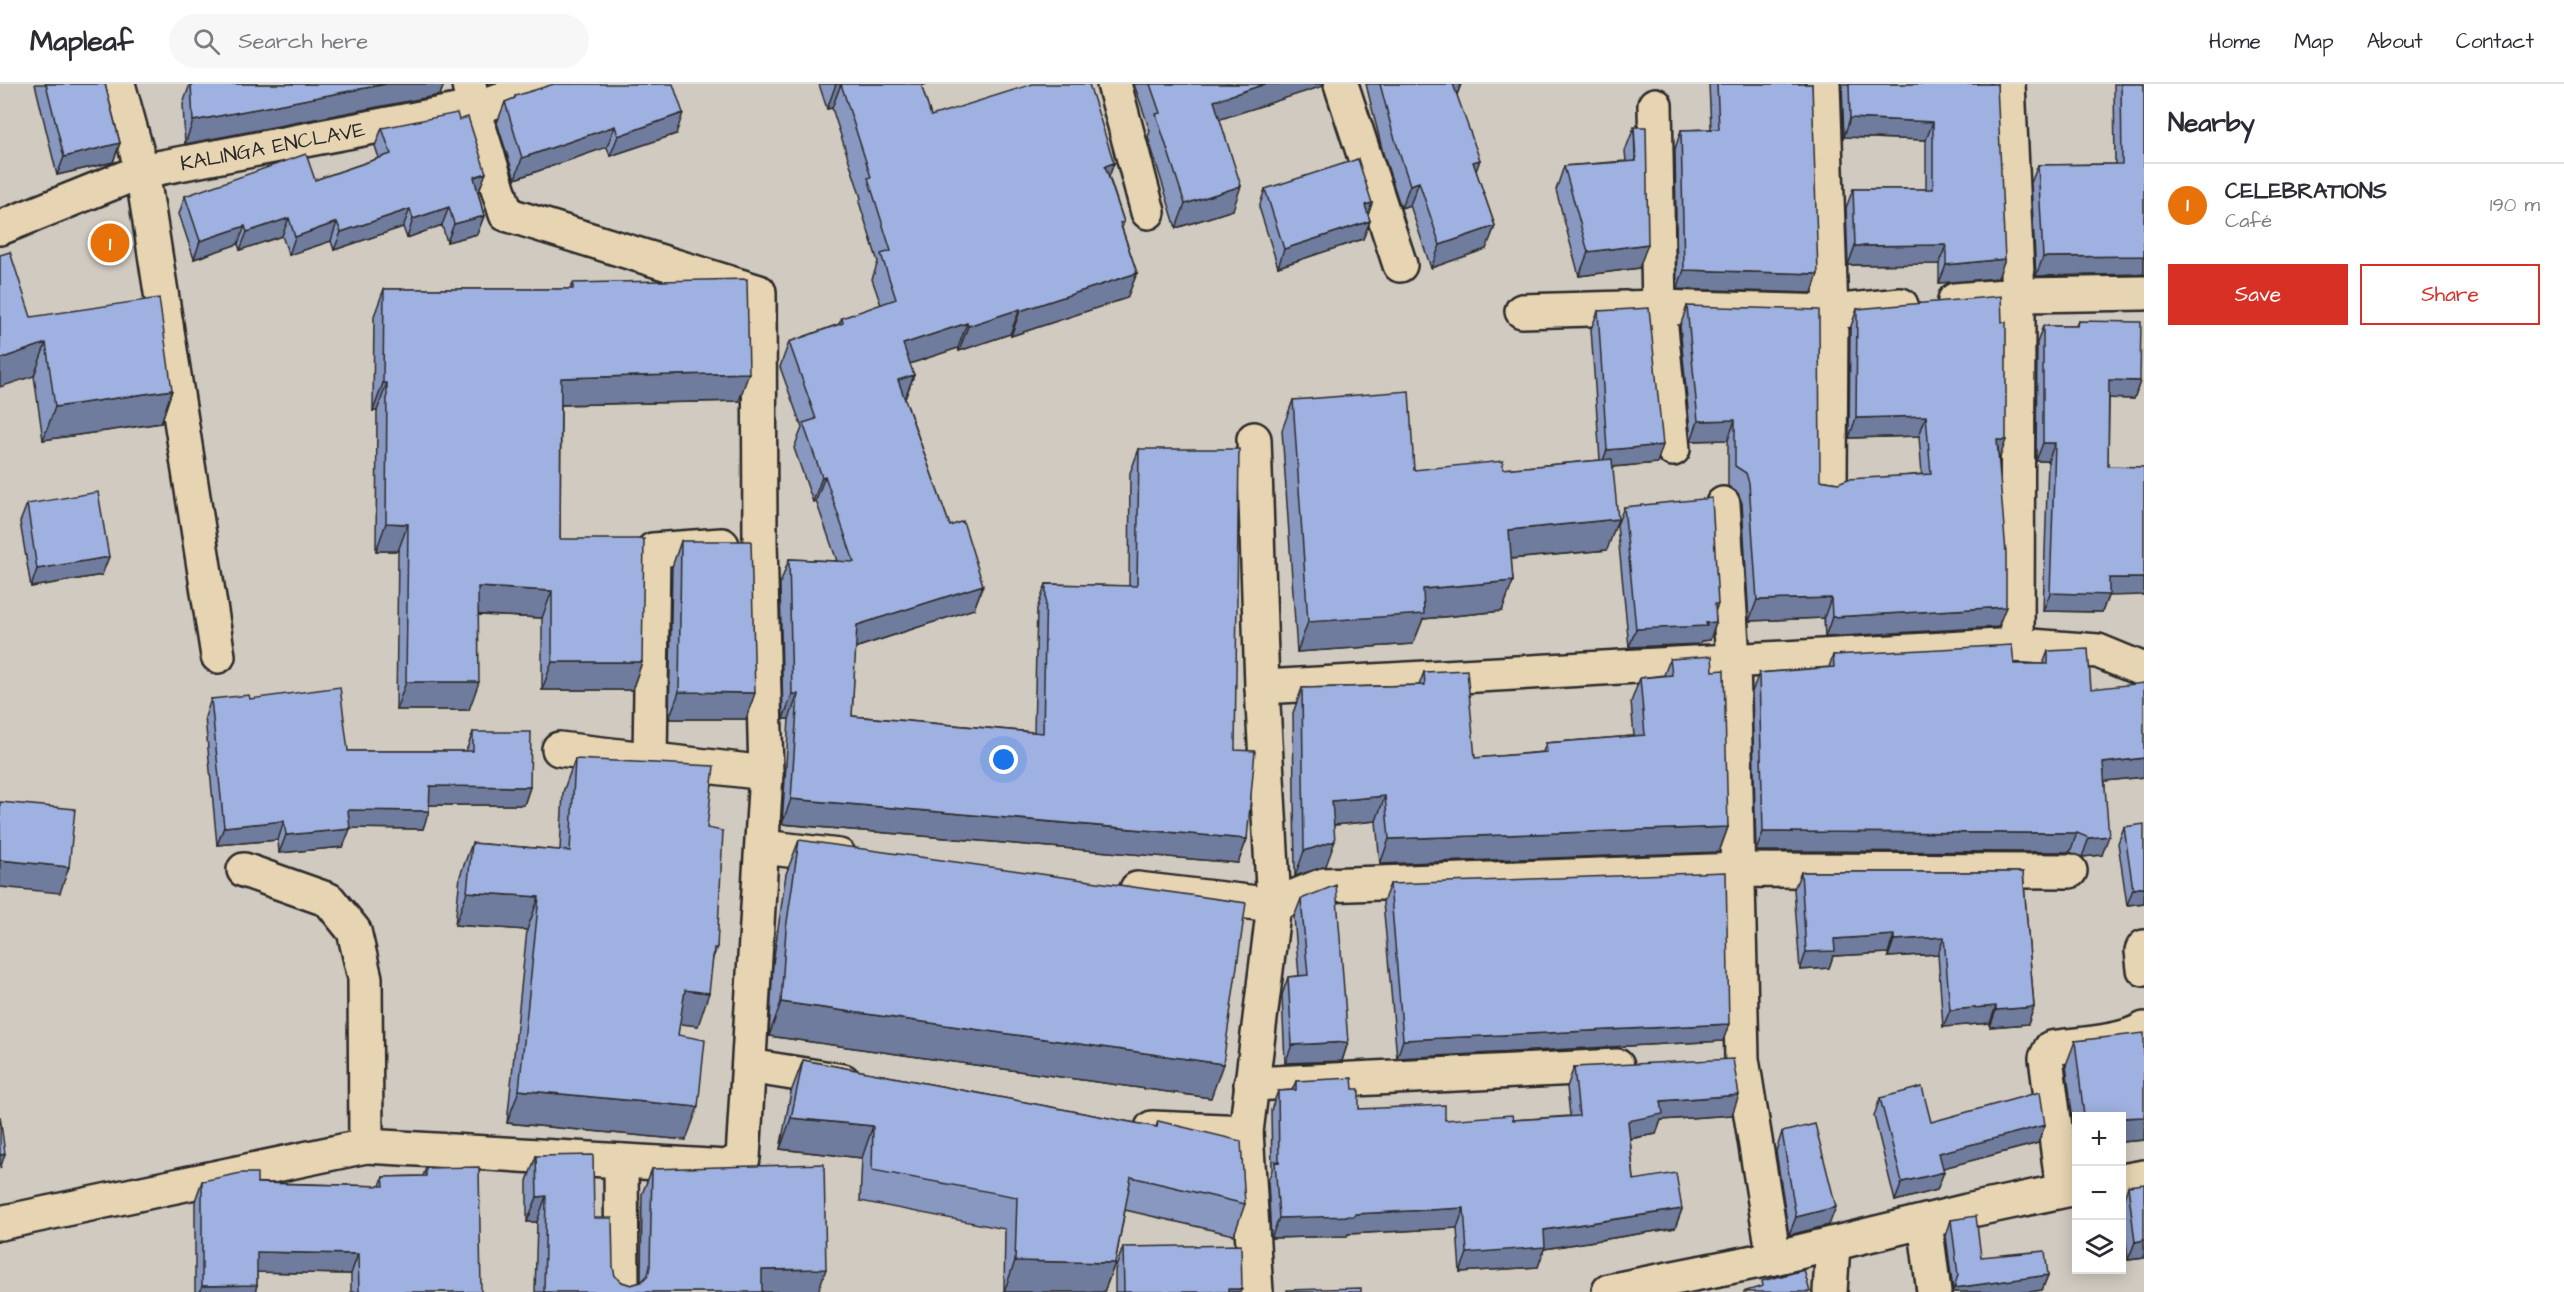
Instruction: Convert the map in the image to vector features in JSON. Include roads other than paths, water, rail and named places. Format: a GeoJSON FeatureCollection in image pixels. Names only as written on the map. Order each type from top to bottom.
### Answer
{"type":"FeatureCollection","features":[{"type":"Feature","properties":{"kind":"street","name":"KALINGA ENCLAVE"},"geometry":{"type":"LineString","coordinates":[[0,228],[142,171],[471,96],[553,84]]}},
{"type":"Feature","properties":{"kind":"street"},"geometry":{"type":"LineString","coordinates":[[1114,84],[1148,212]]}},
{"type":"Feature","properties":{"kind":"street"},"geometry":{"type":"LineString","coordinates":[[1341,84],[1400,265]]}},
{"type":"Feature","properties":{"kind":"street"},"geometry":{"type":"LineString","coordinates":[[1823,84],[1831,312],[1830,484]]}},
{"type":"Feature","properties":{"kind":"street"},"geometry":{"type":"LineString","coordinates":[[2008,84],[2019,295],[2017,645]]}},
{"type":"Feature","properties":{"kind":"street"},"geometry":{"type":"LineString","coordinates":[[121,85],[142,171],[218,656]]}},
{"type":"Feature","properties":{"kind":"street"},"geometry":{"type":"LineString","coordinates":[[0,1223],[366,1146],[727,1167],[743,1158],[766,773],[760,542],[759,292],[506,214],[471,96]]}},
{"type":"Feature","properties":{"kind":"street"},"geometry":{"type":"LineString","coordinates":[[1655,105],[1659,307],[1672,448]]}},
{"type":"Feature","properties":{"kind":"street"},"geometry":{"type":"LineString","coordinates":[[1522,311],[1659,307],[1831,312],[2019,295],[2144,293]]}},
{"type":"Feature","properties":{"kind":"street"},"geometry":{"type":"LineString","coordinates":[[1254,439],[1262,687],[1274,905],[1246,1132],[1256,1292]]}},
{"type":"Feature","properties":{"kind":"street"},"geometry":{"type":"LineString","coordinates":[[1723,504],[1733,660],[1739,870],[1730,1060],[1774,1258]]}},
{"type":"Feature","properties":{"kind":"street"},"geometry":{"type":"LineString","coordinates":[[650,759],[653,550],[760,542]]}},
{"type":"Feature","properties":{"kind":"street"},"geometry":{"type":"LineString","coordinates":[[1262,687],[2017,645],[2098,651],[2144,670]]}},
{"type":"Feature","properties":{"kind":"street"},"geometry":{"type":"LineString","coordinates":[[559,749],[766,773]]}},
{"type":"Feature","properties":{"kind":"street"},"geometry":{"type":"LineString","coordinates":[[763,847],[870,859]]}},
{"type":"Feature","properties":{"kind":"street"},"geometry":{"type":"LineString","coordinates":[[244,870],[329,900],[354,931],[365,978],[366,1146]]}},
{"type":"Feature","properties":{"kind":"street"},"geometry":{"type":"LineString","coordinates":[[1108,886],[1274,905],[1323,885],[1739,870],[2070,871]]}},
{"type":"Feature","properties":{"kind":"street"},"geometry":{"type":"LineString","coordinates":[[2144,947],[2142,951],[2144,969]]}},
{"type":"Feature","properties":{"kind":"street"},"geometry":{"type":"LineString","coordinates":[[1609,1291],[1774,1258],[2070,1189],[2046,1058],[2051,1048],[2113,1039],[2136,1034],[2144,1029]]}},
{"type":"Feature","properties":{"kind":"street"},"geometry":{"type":"LineString","coordinates":[[1251,1084],[1646,1064]]}},
{"type":"Feature","properties":{"kind":"street"},"geometry":{"type":"LineString","coordinates":[[749,1066],[875,1086]]}},
{"type":"Feature","properties":{"kind":"street"},"geometry":{"type":"LineString","coordinates":[[1117,1124],[1246,1132]]}},
{"type":"Feature","properties":{"kind":"street"},"geometry":{"type":"LineString","coordinates":[[621,1161],[622,1292]]}},
{"type":"Feature","properties":{"kind":"street"},"geometry":{"type":"LineString","coordinates":[[2126,1180],[2144,1177]]}},
{"type":"Feature","properties":{"kind":"street"},"geometry":{"type":"LineString","coordinates":[[1925,1222],[1934,1292]]}},
{"type":"Feature","properties":{"kind":"street"},"geometry":{"type":"LineString","coordinates":[[1830,1292],[1833,1244]]}},
{"type":"Feature","properties":{"kind":"place","name":"CELEBRATIONS"},"geometry":{"type":"Point","coordinates":[110,243]}}]}
